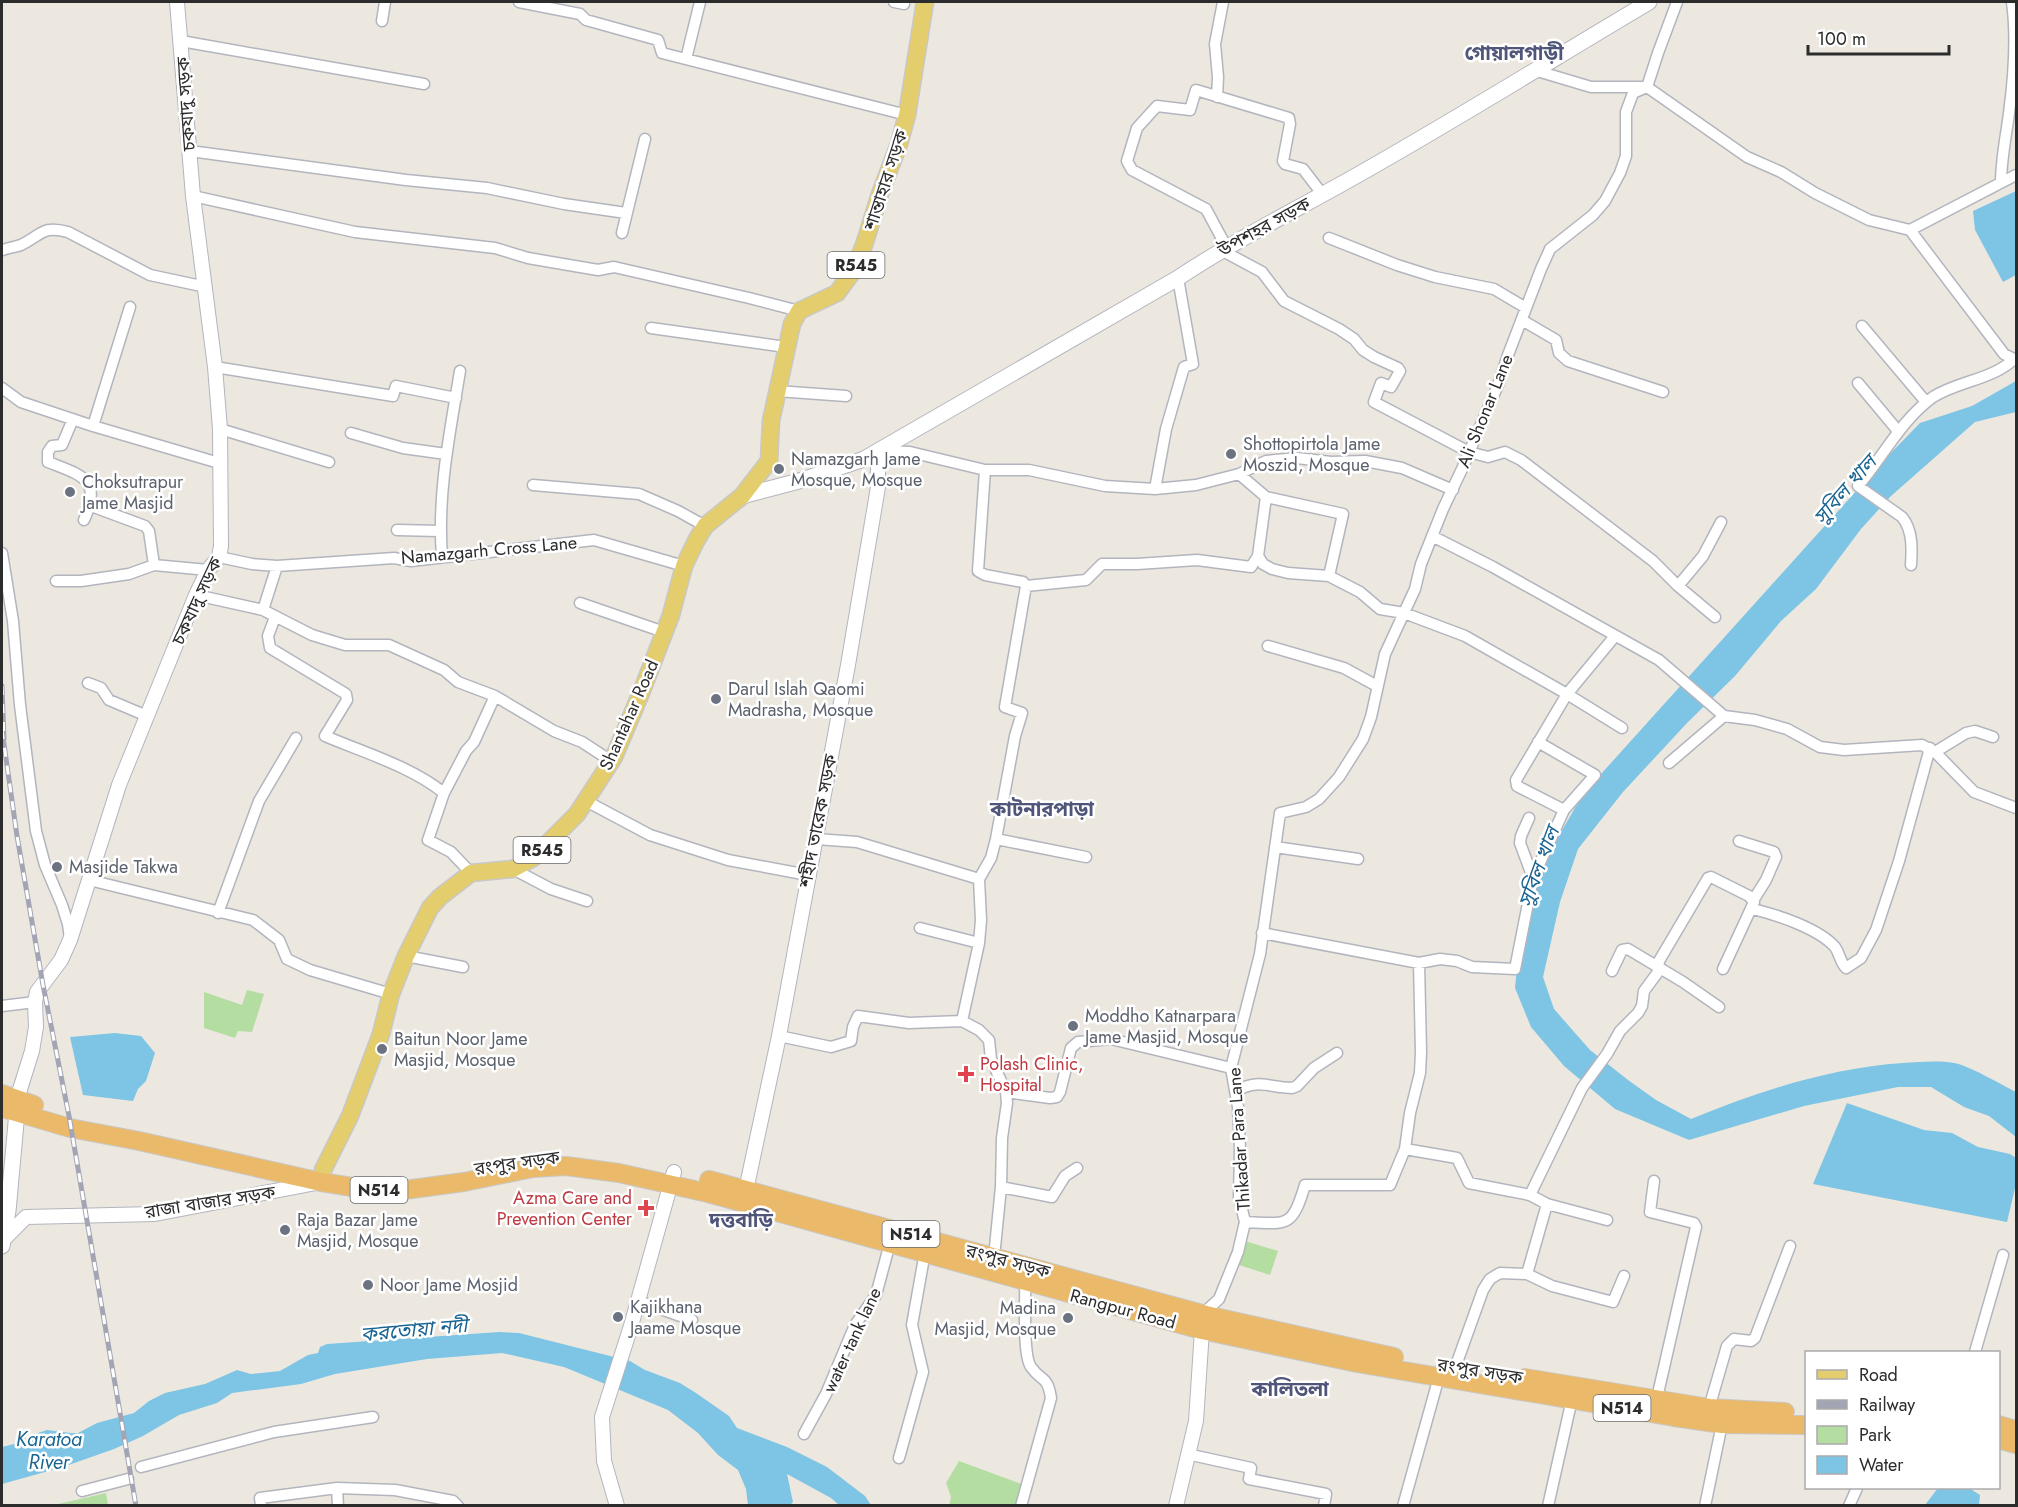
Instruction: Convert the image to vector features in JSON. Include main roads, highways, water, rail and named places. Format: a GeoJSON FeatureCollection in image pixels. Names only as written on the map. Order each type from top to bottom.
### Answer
{"type":"FeatureCollection","features":[{"type":"Feature","properties":{"kind":"highway","name":"রংপুর সড়ক"},"geometry":{"type":"LineString","coordinates":[[9,1103],[322,1176],[407,1179],[513,1160],[563,1155],[601,1158],[672,1178],[994,1257],[1204,1323],[1343,1347],[1572,1399],[1722,1424],[1805,1425]]}},
{"type":"Feature","properties":{"kind":"highway","name":"Rangpur Road"},"geometry":{"type":"LineString","coordinates":[[745,1196],[890,1243],[1025,1282],[1204,1323]]}},
{"type":"Feature","properties":{"kind":"highway","name":"রংপুর সড়ক"},"geometry":{"type":"LineString","coordinates":[[1445,1370],[1657,1398],[1709,1408],[1805,1413]]}},
{"type":"Feature","properties":{"kind":"highway"},"geometry":{"type":"LineString","coordinates":[[2000,1426],[2016,1430]]}},
{"type":"Feature","properties":{"kind":"highway"},"geometry":{"type":"LineString","coordinates":[[2000,1440],[2016,1444]]}},
{"type":"Feature","properties":{"kind":"main road","name":"শান্তাহার সড়ক"},"geometry":{"type":"LineString","coordinates":[[769,461],[771,421],[792,324],[800,311],[837,293],[854,270],[899,144],[907,115],[925,2]]}},
{"type":"Feature","properties":{"kind":"main road","name":"উপশহর সড়ক"},"geometry":{"type":"LineString","coordinates":[[742,496],[864,459],[1178,279],[1224,249],[1323,195],[1649,2]]}},
{"type":"Feature","properties":{"kind":"main road"},"geometry":{"type":"LineString","coordinates":[[769,461],[771,479],[782,485]]}},
{"type":"Feature","properties":{"kind":"main road","name":"R545"},"geometry":{"type":"LineString","coordinates":[[742,496],[769,461]]}},
{"type":"Feature","properties":{"kind":"main road","name":"Shantahar Road"},"geometry":{"type":"LineString","coordinates":[[322,1176],[350,1116],[381,1034],[391,994],[406,956],[430,909],[440,897],[471,873],[513,869],[533,858],[577,814],[611,762],[641,693],[671,615],[684,566],[705,526],[742,496]]}},
{"type":"Feature","properties":{"kind":"main road"},"geometry":{"type":"LineString","coordinates":[[2,1244],[9,1201],[9,1103]]}},
{"type":"Feature","properties":{"kind":"water"},"geometry":{"type":"Polygon","coordinates":[[[2016,191],[2016,275],[2003,282],[1975,230],[1973,211],[2016,191]]]}},
{"type":"Feature","properties":{"kind":"water"},"geometry":{"type":"Polygon","coordinates":[[[2016,381],[2016,412],[1975,422],[1891,496],[1861,529],[1816,589],[1781,621],[1735,676],[1687,723],[1623,792],[1578,849],[1560,902],[1543,977],[1554,1009],[1590,1050],[1656,1100],[1691,1119],[1795,1082],[1876,1066],[1942,1062],[1968,1067],[2016,1092],[2016,1137],[1989,1116],[1964,1107],[1931,1087],[1898,1087],[1804,1106],[1689,1140],[1615,1109],[1564,1066],[1531,1027],[1515,988],[1519,946],[1525,917],[1549,853],[1583,794],[1920,423],[1972,406],[2016,381]]]}},
{"type":"Feature","properties":{"kind":"water"},"geometry":{"type":"Polygon","coordinates":[[[115,1033],[141,1036],[155,1053],[146,1081],[138,1089],[133,1101],[83,1095],[70,1037],[115,1033]]]}},
{"type":"Feature","properties":{"kind":"water"},"geometry":{"type":"Polygon","coordinates":[[[1847,1103],[1924,1130],[1952,1133],[1978,1147],[2010,1154],[2016,1158],[2016,1184],[2007,1222],[1813,1184],[1847,1103]]]}},
{"type":"Feature","properties":{"kind":"water","name":"Karatoa River"},"geometry":{"type":"Polygon","coordinates":[[[499,1332],[519,1333],[630,1361],[645,1370],[680,1383],[729,1416],[737,1428],[787,1447],[827,1467],[865,1496],[871,1505],[839,1505],[831,1498],[787,1474],[793,1502],[790,1505],[748,1505],[746,1489],[738,1470],[718,1455],[698,1433],[668,1410],[564,1367],[502,1353],[427,1359],[335,1374],[301,1384],[232,1393],[217,1403],[179,1415],[143,1436],[114,1449],[63,1467],[2,1484],[2,1447],[18,1443],[29,1436],[47,1430],[78,1433],[97,1423],[134,1413],[149,1401],[165,1393],[205,1384],[237,1370],[251,1374],[280,1371],[308,1355],[318,1353],[320,1347],[327,1344],[499,1332]]]}},
{"type":"Feature","properties":{"kind":"water"},"geometry":{"type":"Polygon","coordinates":[[[1937,1489],[1971,1489],[1980,1495],[1979,1505],[1925,1505],[1937,1489]]]}},
{"type":"Feature","properties":{"kind":"railway"},"geometry":{"type":"LineString","coordinates":[[2,686],[4,739]]}},
{"type":"Feature","properties":{"kind":"railway"},"geometry":{"type":"LineString","coordinates":[[2,730],[17,836],[69,1116],[136,1506]]}},
{"type":"Feature","properties":{"kind":"place","name":"Shottopirtola Jame Moszid, Mosque"},"geometry":{"type":"Point","coordinates":[1231,454]}},
{"type":"Feature","properties":{"kind":"place","name":"Namazgarh Jame Mosque, Mosque"},"geometry":{"type":"Point","coordinates":[779,469]}},
{"type":"Feature","properties":{"kind":"place","name":"Choksutrapur Jame Masjid"},"geometry":{"type":"Point","coordinates":[70,492]}},
{"type":"Feature","properties":{"kind":"place","name":"Darul Islah Qaomi Madrasha, Mosque"},"geometry":{"type":"Point","coordinates":[716,699]}},
{"type":"Feature","properties":{"kind":"place","name":"Masjide Takwa"},"geometry":{"type":"Point","coordinates":[57,867]}},
{"type":"Feature","properties":{"kind":"place","name":"Moddho Katnarpara Jame Masjid, Mosque"},"geometry":{"type":"Point","coordinates":[1073,1026]}},
{"type":"Feature","properties":{"kind":"place","name":"Baitun Noor Jame Masjid, Mosque"},"geometry":{"type":"Point","coordinates":[382,1049]}},
{"type":"Feature","properties":{"kind":"place","name":"Polash Clinic, Hospital"},"geometry":{"type":"Point","coordinates":[966,1074]}},
{"type":"Feature","properties":{"kind":"place","name":"Azma Care and Prevention Center"},"geometry":{"type":"Point","coordinates":[646,1208]}},
{"type":"Feature","properties":{"kind":"place","name":"Raja Bazar Jame Masjid, Mosque"},"geometry":{"type":"Point","coordinates":[285,1230]}},
{"type":"Feature","properties":{"kind":"place","name":"Noor Jame Mosjid"},"geometry":{"type":"Point","coordinates":[368,1285]}},
{"type":"Feature","properties":{"kind":"place","name":"Kajikhana Jaame Mosque"},"geometry":{"type":"Point","coordinates":[618,1317]}},
{"type":"Feature","properties":{"kind":"place","name":"Madina Masjid, Mosque"},"geometry":{"type":"Point","coordinates":[1068,1318]}},
{"type":"Feature","properties":{"kind":"district","name":"গোয়ালগাড়ী"},"geometry":{"type":"Point","coordinates":[1514,53]}},
{"type":"Feature","properties":{"kind":"district","name":"কাটনারপাড়া"},"geometry":{"type":"Point","coordinates":[1042,809]}},
{"type":"Feature","properties":{"kind":"district","name":"দত্তবাড়ি"},"geometry":{"type":"Point","coordinates":[741,1220]}},
{"type":"Feature","properties":{"kind":"district","name":"কালিতলা"},"geometry":{"type":"Point","coordinates":[1290,1389]}},
{"type":"Feature","properties":{"kind":"water label","name":"সুবিল খাল"},"geometry":{"type":"Point","coordinates":[1845,490]}},
{"type":"Feature","properties":{"kind":"water label","name":"সুবিল খাল"},"geometry":{"type":"Point","coordinates":[1539,867]}},
{"type":"Feature","properties":{"kind":"water label","name":"করতোয়া নদী"},"geometry":{"type":"Point","coordinates":[414,1330]}}]}
